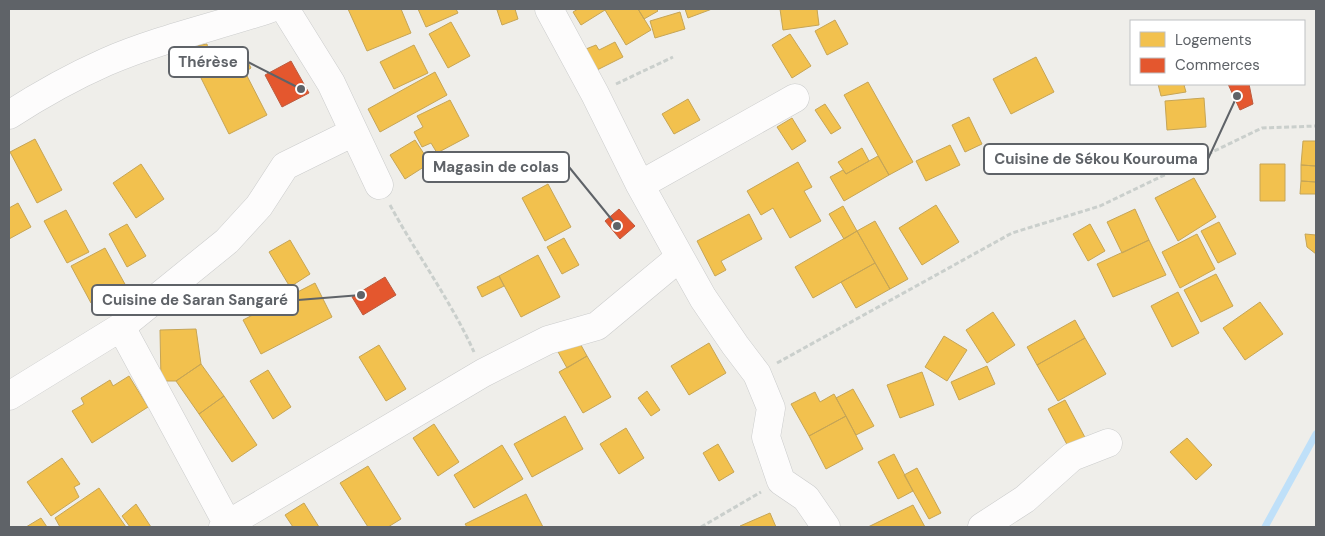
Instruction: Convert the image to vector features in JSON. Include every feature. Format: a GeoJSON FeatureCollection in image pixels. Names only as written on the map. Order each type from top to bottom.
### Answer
{"type":"FeatureCollection","features":[{"type":"Feature","properties":{"kind":"street"},"geometry":{"type":"LineString","coordinates":[[9,115],[46,92],[106,62],[170,38],[269,9]]}},
{"type":"Feature","properties":{"kind":"street"},"geometry":{"type":"LineString","coordinates":[[285,9],[331,83],[380,186]]}},
{"type":"Feature","properties":{"kind":"street"},"geometry":{"type":"LineString","coordinates":[[549,9],[595,94],[640,185],[703,298],[734,345],[757,374],[771,408],[766,437],[781,481],[806,498],[826,527]]}},
{"type":"Feature","properties":{"kind":"street"},"geometry":{"type":"LineString","coordinates":[[640,185],[794,98]]}},
{"type":"Feature","properties":{"kind":"street"},"geometry":{"type":"LineString","coordinates":[[9,396],[121,327],[227,240],[259,206],[285,166],[354,132]]}},
{"type":"Feature","properties":{"kind":"street"},"geometry":{"type":"LineString","coordinates":[[121,327],[225,525],[265,517],[483,373],[548,340],[597,326],[680,257]]}},
{"type":"Feature","properties":{"kind":"street"},"geometry":{"type":"LineString","coordinates":[[982,527],[1025,500],[1072,457],[1108,444]]}},
{"type":"Feature","properties":{"kind":"path"},"geometry":{"type":"LineString","coordinates":[[595,94],[673,57]]}},
{"type":"Feature","properties":{"kind":"path"},"geometry":{"type":"LineString","coordinates":[[757,374],[1012,233],[1100,206],[1262,128],[1316,126]]}},
{"type":"Feature","properties":{"kind":"path"},"geometry":{"type":"LineString","coordinates":[[380,186],[407,235],[461,324],[483,373]]}},
{"type":"Feature","properties":{"kind":"path"},"geometry":{"type":"LineString","coordinates":[[701,527],[781,481]]}},
{"type":"Feature","properties":{"kind":"building: Logements"},"geometry":{"type":"Polygon","coordinates":[[[348,9],[401,9],[411,33],[367,51],[348,9]]]}},
{"type":"Feature","properties":{"kind":"building: Logements"},"geometry":{"type":"Polygon","coordinates":[[[418,9],[456,9],[458,13],[426,27],[418,9]]]}},
{"type":"Feature","properties":{"kind":"building: Logements"},"geometry":{"type":"Polygon","coordinates":[[[515,9],[518,19],[502,25],[497,10],[515,9]]]}},
{"type":"Feature","properties":{"kind":"building: Logements"},"geometry":{"type":"Polygon","coordinates":[[[578,9],[638,9],[651,30],[626,45],[605,10],[581,25],[573,12],[578,9]]]}},
{"type":"Feature","properties":{"kind":"building: Logements"},"geometry":{"type":"Polygon","coordinates":[[[638,9],[656,9],[658,11],[644,19],[638,9]]]}},
{"type":"Feature","properties":{"kind":"building: Logements"},"geometry":{"type":"Polygon","coordinates":[[[685,9],[712,9],[688,18],[685,9]]]}},
{"type":"Feature","properties":{"kind":"building: Logements"},"geometry":{"type":"Polygon","coordinates":[[[780,9],[817,9],[819,25],[783,30],[780,9]]]}},
{"type":"Feature","properties":{"kind":"building: Logements"},"geometry":{"type":"Polygon","coordinates":[[[680,12],[685,29],[655,38],[650,21],[680,12]]]}},
{"type":"Feature","properties":{"kind":"building: Logements"},"geometry":{"type":"Polygon","coordinates":[[[835,20],[848,44],[827,55],[815,31],[835,20]]]}},
{"type":"Feature","properties":{"kind":"building: Logements"},"geometry":{"type":"Polygon","coordinates":[[[451,22],[470,56],[448,68],[429,34],[451,22]]]}},
{"type":"Feature","properties":{"kind":"building: Logements"},"geometry":{"type":"Polygon","coordinates":[[[790,34],[811,66],[792,78],[772,45],[790,34]]]}},
{"type":"Feature","properties":{"kind":"building: Logements"},"geometry":{"type":"Polygon","coordinates":[[[615,42],[623,57],[597,70],[586,49],[596,45],[599,50],[615,42]]]}},
{"type":"Feature","properties":{"kind":"building: Logements"},"geometry":{"type":"Polygon","coordinates":[[[207,44],[210,60],[183,65],[180,49],[207,44]]]}},
{"type":"Feature","properties":{"kind":"building: Logements"},"geometry":{"type":"Polygon","coordinates":[[[414,45],[428,73],[394,89],[380,62],[414,45]]]}},
{"type":"Feature","properties":{"kind":"building: Logements"},"geometry":{"type":"Polygon","coordinates":[[[242,50],[251,68],[245,72],[267,115],[229,134],[198,72],[242,50]]]}},
{"type":"Feature","properties":{"kind":"building: Logements"},"geometry":{"type":"Polygon","coordinates":[[[1036,57],[1054,92],[1011,114],[993,79],[1036,57]]]}},
{"type":"Feature","properties":{"kind":"building: Logements"},"geometry":{"type":"Polygon","coordinates":[[[435,72],[447,95],[380,132],[368,109],[435,72]]]}},
{"type":"Feature","properties":{"kind":"building: Logements"},"geometry":{"type":"Polygon","coordinates":[[[868,82],[913,162],[889,175],[844,95],[868,82]]]}},
{"type":"Feature","properties":{"kind":"building: Logements"},"geometry":{"type":"Polygon","coordinates":[[[1158,85],[1184,85],[1186,92],[1161,96],[1158,85]]]}},
{"type":"Feature","properties":{"kind":"building: Logements"},"geometry":{"type":"Polygon","coordinates":[[[1204,98],[1206,127],[1167,130],[1165,101],[1204,98]]]}},
{"type":"Feature","properties":{"kind":"building: Logements"},"geometry":{"type":"Polygon","coordinates":[[[688,99],[700,120],[674,134],[662,114],[688,99]]]}},
{"type":"Feature","properties":{"kind":"building: Logements"},"geometry":{"type":"Polygon","coordinates":[[[450,100],[469,136],[437,153],[431,143],[422,147],[414,132],[423,127],[417,116],[450,100]]]}},
{"type":"Feature","properties":{"kind":"building: Logements"},"geometry":{"type":"Polygon","coordinates":[[[825,104],[841,128],[831,134],[815,110],[825,104]]]}},
{"type":"Feature","properties":{"kind":"building: Logements"},"geometry":{"type":"Polygon","coordinates":[[[969,117],[982,144],[965,152],[952,125],[969,117]]]}},
{"type":"Feature","properties":{"kind":"building: Logements"},"geometry":{"type":"Polygon","coordinates":[[[792,118],[806,141],[792,150],[777,127],[792,118]]]}},
{"type":"Feature","properties":{"kind":"building: Logements"},"geometry":{"type":"Polygon","coordinates":[[[35,139],[62,190],[37,203],[10,152],[35,139]]]}},
{"type":"Feature","properties":{"kind":"building: Logements"},"geometry":{"type":"Polygon","coordinates":[[[415,140],[430,163],[405,179],[390,155],[415,140]]]}},
{"type":"Feature","properties":{"kind":"building: Logements"},"geometry":{"type":"Polygon","coordinates":[[[1303,141],[1316,141],[1316,166],[1301,165],[1303,141]]]}},
{"type":"Feature","properties":{"kind":"building: Logements"},"geometry":{"type":"Polygon","coordinates":[[[950,145],[960,165],[926,181],[916,161],[950,145]]]}},
{"type":"Feature","properties":{"kind":"building: Logements"},"geometry":{"type":"Polygon","coordinates":[[[862,148],[869,161],[846,174],[838,162],[862,148]]]}},
{"type":"Feature","properties":{"kind":"building: Logements"},"geometry":{"type":"Polygon","coordinates":[[[878,156],[889,175],[844,201],[830,177],[843,170],[846,174],[878,156]]]}},
{"type":"Feature","properties":{"kind":"building: Logements"},"geometry":{"type":"Polygon","coordinates":[[[798,162],[812,187],[804,191],[821,221],[790,238],[773,208],[761,215],[747,191],[798,162]]]}},
{"type":"Feature","properties":{"kind":"building: Logements"},"geometry":{"type":"Polygon","coordinates":[[[141,164],[164,199],[136,218],[113,183],[141,164]]]}},
{"type":"Feature","properties":{"kind":"building: Logements"},"geometry":{"type":"Polygon","coordinates":[[[1260,164],[1285,164],[1285,201],[1260,201],[1260,164]]]}},
{"type":"Feature","properties":{"kind":"building: Logements"},"geometry":{"type":"Polygon","coordinates":[[[1301,165],[1316,166],[1316,182],[1301,181],[1301,165]]]}},
{"type":"Feature","properties":{"kind":"building: Logements"},"geometry":{"type":"Polygon","coordinates":[[[1194,178],[1216,217],[1178,241],[1155,198],[1194,178]]]}},
{"type":"Feature","properties":{"kind":"building: Logements"},"geometry":{"type":"Polygon","coordinates":[[[1301,181],[1316,182],[1316,194],[1300,194],[1301,181]]]}},
{"type":"Feature","properties":{"kind":"building: Logements"},"geometry":{"type":"Polygon","coordinates":[[[548,184],[571,227],[545,241],[522,198],[548,184]]]}},
{"type":"Feature","properties":{"kind":"building: Logements"},"geometry":{"type":"Polygon","coordinates":[[[18,203],[31,227],[9,239],[9,208],[18,203]]]}},
{"type":"Feature","properties":{"kind":"building: Logements"},"geometry":{"type":"Polygon","coordinates":[[[936,205],[959,242],[922,265],[899,228],[936,205]]]}},
{"type":"Feature","properties":{"kind":"building: Logements"},"geometry":{"type":"Polygon","coordinates":[[[843,206],[857,231],[844,239],[829,214],[843,206]]]}},
{"type":"Feature","properties":{"kind":"building: Logements"},"geometry":{"type":"Polygon","coordinates":[[[1135,209],[1149,240],[1122,253],[1107,222],[1135,209]]]}},
{"type":"Feature","properties":{"kind":"building: Logements"},"geometry":{"type":"Polygon","coordinates":[[[66,210],[89,252],[67,263],[44,221],[66,210]]]}},
{"type":"Feature","properties":{"kind":"building: Logements"},"geometry":{"type":"Polygon","coordinates":[[[749,214],[762,239],[721,261],[726,270],[715,276],[697,241],[749,214]]]}},
{"type":"Feature","properties":{"kind":"building: Logements"},"geometry":{"type":"Polygon","coordinates":[[[875,221],[908,279],[890,289],[857,231],[875,221]]]}},
{"type":"Feature","properties":{"kind":"building: Logements"},"geometry":{"type":"Polygon","coordinates":[[[1219,222],[1236,254],[1218,263],[1201,231],[1219,222]]]}},
{"type":"Feature","properties":{"kind":"building: Logements"},"geometry":{"type":"Polygon","coordinates":[[[127,224],[146,256],[127,267],[109,234],[127,224]]]}},
{"type":"Feature","properties":{"kind":"building: Logements"},"geometry":{"type":"Polygon","coordinates":[[[1090,224],[1105,251],[1088,261],[1073,234],[1090,224]]]}},
{"type":"Feature","properties":{"kind":"building: Logements"},"geometry":{"type":"Polygon","coordinates":[[[857,231],[875,263],[813,298],[795,267],[857,231]]]}},
{"type":"Feature","properties":{"kind":"building: Logements"},"geometry":{"type":"Polygon","coordinates":[[[1197,234],[1215,269],[1180,288],[1162,252],[1197,234]]]}},
{"type":"Feature","properties":{"kind":"building: Logements"},"geometry":{"type":"Polygon","coordinates":[[[1305,234],[1316,235],[1316,254],[1307,247],[1305,234]]]}},
{"type":"Feature","properties":{"kind":"building: Logements"},"geometry":{"type":"Polygon","coordinates":[[[564,238],[579,265],[562,274],[547,247],[564,238]]]}},
{"type":"Feature","properties":{"kind":"building: Logements"},"geometry":{"type":"Polygon","coordinates":[[[290,240],[310,274],[290,287],[269,252],[290,240]]]}},
{"type":"Feature","properties":{"kind":"building: Logements"},"geometry":{"type":"Polygon","coordinates":[[[1149,240],[1166,275],[1113,297],[1097,264],[1149,240]]]}},
{"type":"Feature","properties":{"kind":"building: Logements"},"geometry":{"type":"Polygon","coordinates":[[[105,248],[126,286],[91,303],[71,266],[105,248]]]}},
{"type":"Feature","properties":{"kind":"building: Logements"},"geometry":{"type":"Polygon","coordinates":[[[538,255],[560,297],[521,317],[499,276],[538,255]]]}},
{"type":"Feature","properties":{"kind":"building: Logements"},"geometry":{"type":"Polygon","coordinates":[[[875,263],[890,289],[856,308],[841,282],[875,263]]]}},
{"type":"Feature","properties":{"kind":"building: Logements"},"geometry":{"type":"Polygon","coordinates":[[[1216,274],[1233,306],[1201,322],[1184,290],[1216,274]]]}},
{"type":"Feature","properties":{"kind":"building: Logements"},"geometry":{"type":"Polygon","coordinates":[[[499,276],[504,286],[482,297],[477,287],[499,276]]]}},
{"type":"Feature","properties":{"kind":"building: Logements"},"geometry":{"type":"Polygon","coordinates":[[[315,283],[332,317],[261,354],[243,320],[315,283]]]}},
{"type":"Feature","properties":{"kind":"building: Logements"},"geometry":{"type":"Polygon","coordinates":[[[1178,292],[1199,333],[1172,347],[1151,306],[1178,292]]]}},
{"type":"Feature","properties":{"kind":"building: Logements"},"geometry":{"type":"Polygon","coordinates":[[[1260,302],[1283,334],[1245,360],[1223,328],[1260,302]]]}},
{"type":"Feature","properties":{"kind":"building: Logements"},"geometry":{"type":"Polygon","coordinates":[[[993,312],[1015,345],[987,363],[966,330],[993,312]]]}},
{"type":"Feature","properties":{"kind":"building: Logements"},"geometry":{"type":"Polygon","coordinates":[[[1075,320],[1085,338],[1037,365],[1027,347],[1075,320]]]}},
{"type":"Feature","properties":{"kind":"building: Logements"},"geometry":{"type":"Polygon","coordinates":[[[196,329],[201,364],[176,381],[161,381],[160,330],[196,329]]]}},
{"type":"Feature","properties":{"kind":"building: Logements"},"geometry":{"type":"Polygon","coordinates":[[[944,336],[967,350],[947,381],[925,367],[944,336]]]}},
{"type":"Feature","properties":{"kind":"building: Logements"},"geometry":{"type":"Polygon","coordinates":[[[577,338],[587,356],[567,368],[557,350],[577,338]]]}},
{"type":"Feature","properties":{"kind":"building: Logements"},"geometry":{"type":"Polygon","coordinates":[[[1085,338],[1106,374],[1058,401],[1037,365],[1085,338]]]}},
{"type":"Feature","properties":{"kind":"building: Logements"},"geometry":{"type":"Polygon","coordinates":[[[709,343],[726,373],[689,395],[671,366],[709,343]]]}},
{"type":"Feature","properties":{"kind":"building: Logements"},"geometry":{"type":"Polygon","coordinates":[[[379,345],[406,389],[386,401],[359,357],[379,345]]]}},
{"type":"Feature","properties":{"kind":"building: Logements"},"geometry":{"type":"Polygon","coordinates":[[[587,356],[611,397],[583,413],[559,372],[587,356]]]}},
{"type":"Feature","properties":{"kind":"building: Logements"},"geometry":{"type":"Polygon","coordinates":[[[201,364],[224,396],[199,414],[176,381],[201,364]]]}},
{"type":"Feature","properties":{"kind":"building: Logements"},"geometry":{"type":"Polygon","coordinates":[[[987,366],[995,384],[959,400],[951,382],[987,366]]]}},
{"type":"Feature","properties":{"kind":"building: Logements"},"geometry":{"type":"Polygon","coordinates":[[[268,370],[291,407],[273,419],[250,381],[268,370]]]}},
{"type":"Feature","properties":{"kind":"building: Logements"},"geometry":{"type":"Polygon","coordinates":[[[922,372],[934,405],[900,418],[887,385],[922,372]]]}},
{"type":"Feature","properties":{"kind":"building: Logements"},"geometry":{"type":"Polygon","coordinates":[[[129,376],[148,407],[92,443],[72,411],[84,404],[81,398],[110,380],[113,386],[129,376]]]}},
{"type":"Feature","properties":{"kind":"building: Logements"},"geometry":{"type":"Polygon","coordinates":[[[853,389],[874,426],[856,435],[836,398],[853,389]]]}},
{"type":"Feature","properties":{"kind":"building: Logements"},"geometry":{"type":"Polygon","coordinates":[[[647,391],[660,410],[651,416],[638,398],[647,391]]]}},
{"type":"Feature","properties":{"kind":"building: Logements"},"geometry":{"type":"Polygon","coordinates":[[[815,392],[820,402],[834,394],[846,416],[809,436],[791,404],[815,392]]]}},
{"type":"Feature","properties":{"kind":"building: Logements"},"geometry":{"type":"Polygon","coordinates":[[[224,396],[257,445],[232,462],[199,414],[224,396]]]}},
{"type":"Feature","properties":{"kind":"building: Logements"},"geometry":{"type":"Polygon","coordinates":[[[1065,400],[1088,443],[1071,452],[1048,409],[1065,400]]]}},
{"type":"Feature","properties":{"kind":"building: Logements"},"geometry":{"type":"Polygon","coordinates":[[[565,416],[583,449],[532,477],[514,444],[565,416]]]}},
{"type":"Feature","properties":{"kind":"building: Logements"},"geometry":{"type":"Polygon","coordinates":[[[846,416],[863,449],[826,469],[809,436],[846,416]]]}},
{"type":"Feature","properties":{"kind":"building: Logements"},"geometry":{"type":"Polygon","coordinates":[[[434,424],[459,462],[438,476],[413,438],[434,424]]]}},
{"type":"Feature","properties":{"kind":"building: Logements"},"geometry":{"type":"Polygon","coordinates":[[[626,428],[644,458],[619,474],[600,444],[626,428]]]}},
{"type":"Feature","properties":{"kind":"building: Logements"},"geometry":{"type":"Polygon","coordinates":[[[1187,438],[1212,465],[1196,480],[1170,452],[1187,438]]]}},
{"type":"Feature","properties":{"kind":"building: Logements"},"geometry":{"type":"Polygon","coordinates":[[[718,444],[734,472],[719,481],[703,453],[718,444]]]}},
{"type":"Feature","properties":{"kind":"building: Logements"},"geometry":{"type":"Polygon","coordinates":[[[502,445],[523,479],[474,508],[454,475],[502,445]]]}},
{"type":"Feature","properties":{"kind":"building: Logements"},"geometry":{"type":"Polygon","coordinates":[[[894,454],[913,491],[898,499],[878,462],[894,454]]]}},
{"type":"Feature","properties":{"kind":"building: Logements"},"geometry":{"type":"Polygon","coordinates":[[[62,458],[80,484],[74,487],[79,497],[51,516],[27,482],[62,458]]]}},
{"type":"Feature","properties":{"kind":"building: Logements"},"geometry":{"type":"Polygon","coordinates":[[[368,466],[401,519],[388,527],[368,527],[340,483],[368,466]]]}},
{"type":"Feature","properties":{"kind":"building: Logements"},"geometry":{"type":"Polygon","coordinates":[[[917,468],[941,513],[929,519],[904,475],[917,468]]]}},
{"type":"Feature","properties":{"kind":"building: Logements"},"geometry":{"type":"Polygon","coordinates":[[[99,488],[126,527],[60,527],[55,518],[99,488]]]}},
{"type":"Feature","properties":{"kind":"building: Logements"},"geometry":{"type":"Polygon","coordinates":[[[526,494],[543,527],[467,527],[465,524],[526,494]]]}},
{"type":"Feature","properties":{"kind":"building: Logements"},"geometry":{"type":"Polygon","coordinates":[[[304,503],[319,527],[293,527],[285,515],[304,503]]]}},
{"type":"Feature","properties":{"kind":"building: Logements"},"geometry":{"type":"Polygon","coordinates":[[[136,504],[151,527],[130,527],[122,516],[136,504]]]}},
{"type":"Feature","properties":{"kind":"building: Logements"},"geometry":{"type":"Polygon","coordinates":[[[913,505],[925,527],[868,527],[913,505]]]}},
{"type":"Feature","properties":{"kind":"building: Logements"},"geometry":{"type":"Polygon","coordinates":[[[770,513],[776,527],[740,527],[740,526],[770,513]]]}},
{"type":"Feature","properties":{"kind":"building: Logements"},"geometry":{"type":"Polygon","coordinates":[[[41,518],[47,527],[26,527],[41,518]]]}},
{"type":"Feature","properties":{"kind":"building: Commerces"},"geometry":{"type":"Polygon","coordinates":[[[291,61],[309,93],[282,107],[265,75],[291,61]]]}},
{"type":"Feature","properties":{"kind":"building: Commerces"},"geometry":{"type":"Polygon","coordinates":[[[1228,85],[1249,85],[1253,104],[1240,110],[1228,85]]]}},
{"type":"Feature","properties":{"kind":"building: Commerces"},"geometry":{"type":"Polygon","coordinates":[[[619,209],[635,226],[620,239],[605,221],[619,209]]]}},
{"type":"Feature","properties":{"kind":"building: Commerces"},"geometry":{"type":"Polygon","coordinates":[[[385,277],[396,295],[363,315],[352,297],[385,277]]]}},
{"type":"Feature","properties":{"kind":"waterway"},"geometry":{"type":"LineString","coordinates":[[1265,527],[1316,434]]}},
{"type":"Feature","properties":{"kind":"place","name":"Thérèse"},"geometry":{"type":"Point","coordinates":[301,89]}},
{"type":"Feature","properties":{"kind":"place","name":"Cuisine de Sékou Kourouma"},"geometry":{"type":"Point","coordinates":[1237,96]}},
{"type":"Feature","properties":{"kind":"place","name":"Magasin de colas"},"geometry":{"type":"Point","coordinates":[617,226]}},
{"type":"Feature","properties":{"kind":"place","name":"Cuisine de Saran Sangaré"},"geometry":{"type":"Point","coordinates":[361,295]}}]}
